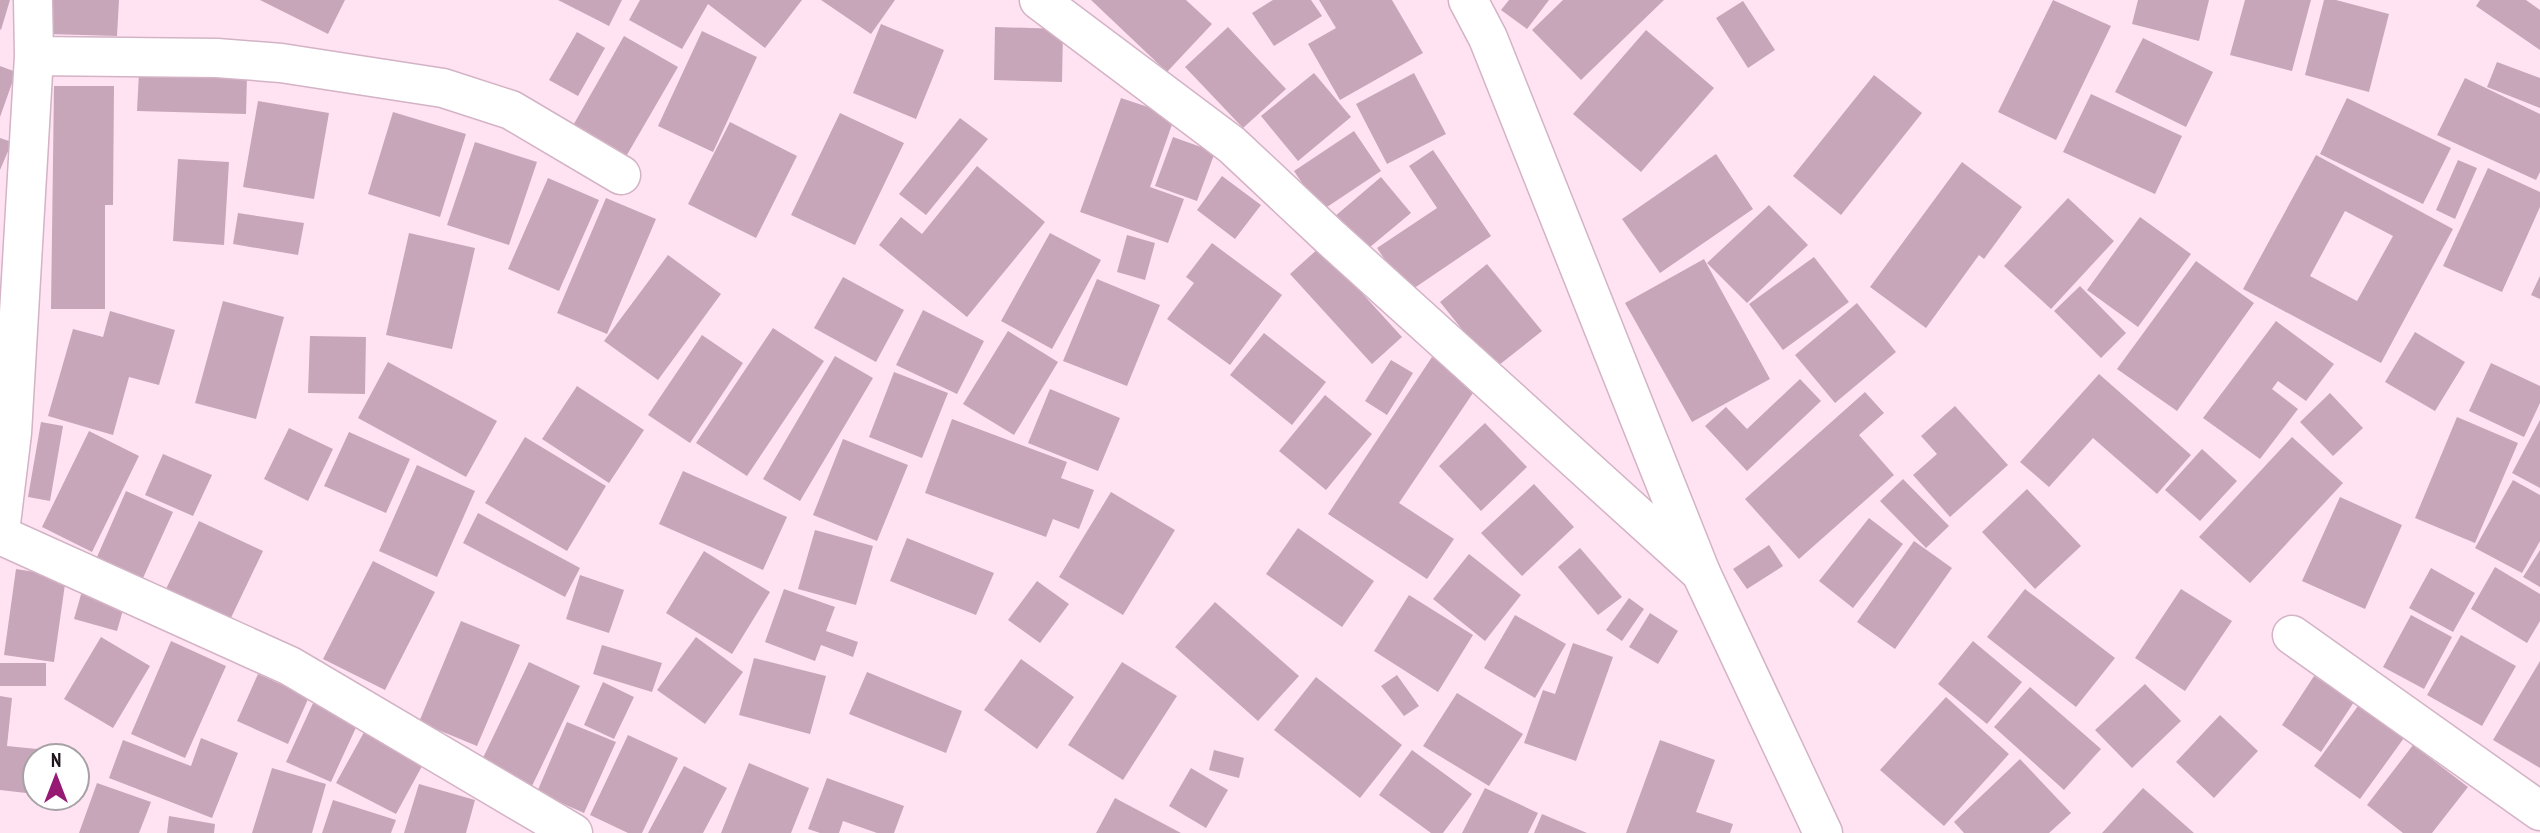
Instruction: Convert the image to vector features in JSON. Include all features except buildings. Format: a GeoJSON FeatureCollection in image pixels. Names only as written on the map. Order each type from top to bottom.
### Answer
{"type":"FeatureCollection","features":[{"type":"Feature","properties":{"kind":"street"},"geometry":{"type":"LineString","coordinates":[[33,0],[34,56],[12,433],[0,534],[290,666],[573,833]]}},
{"type":"Feature","properties":{"kind":"street"},"geometry":{"type":"LineString","coordinates":[[1039,0],[1233,145],[1329,236],[1701,573]]}},
{"type":"Feature","properties":{"kind":"street"},"geometry":{"type":"LineString","coordinates":[[1468,0],[1488,38],[1701,573],[1823,833]]}},
{"type":"Feature","properties":{"kind":"street"},"geometry":{"type":"LineString","coordinates":[[34,56],[217,58],[281,63],[443,88],[511,110],[621,175]]}},
{"type":"Feature","properties":{"kind":"street"},"geometry":{"type":"LineString","coordinates":[[2292,635],[2540,811]]}}]}
